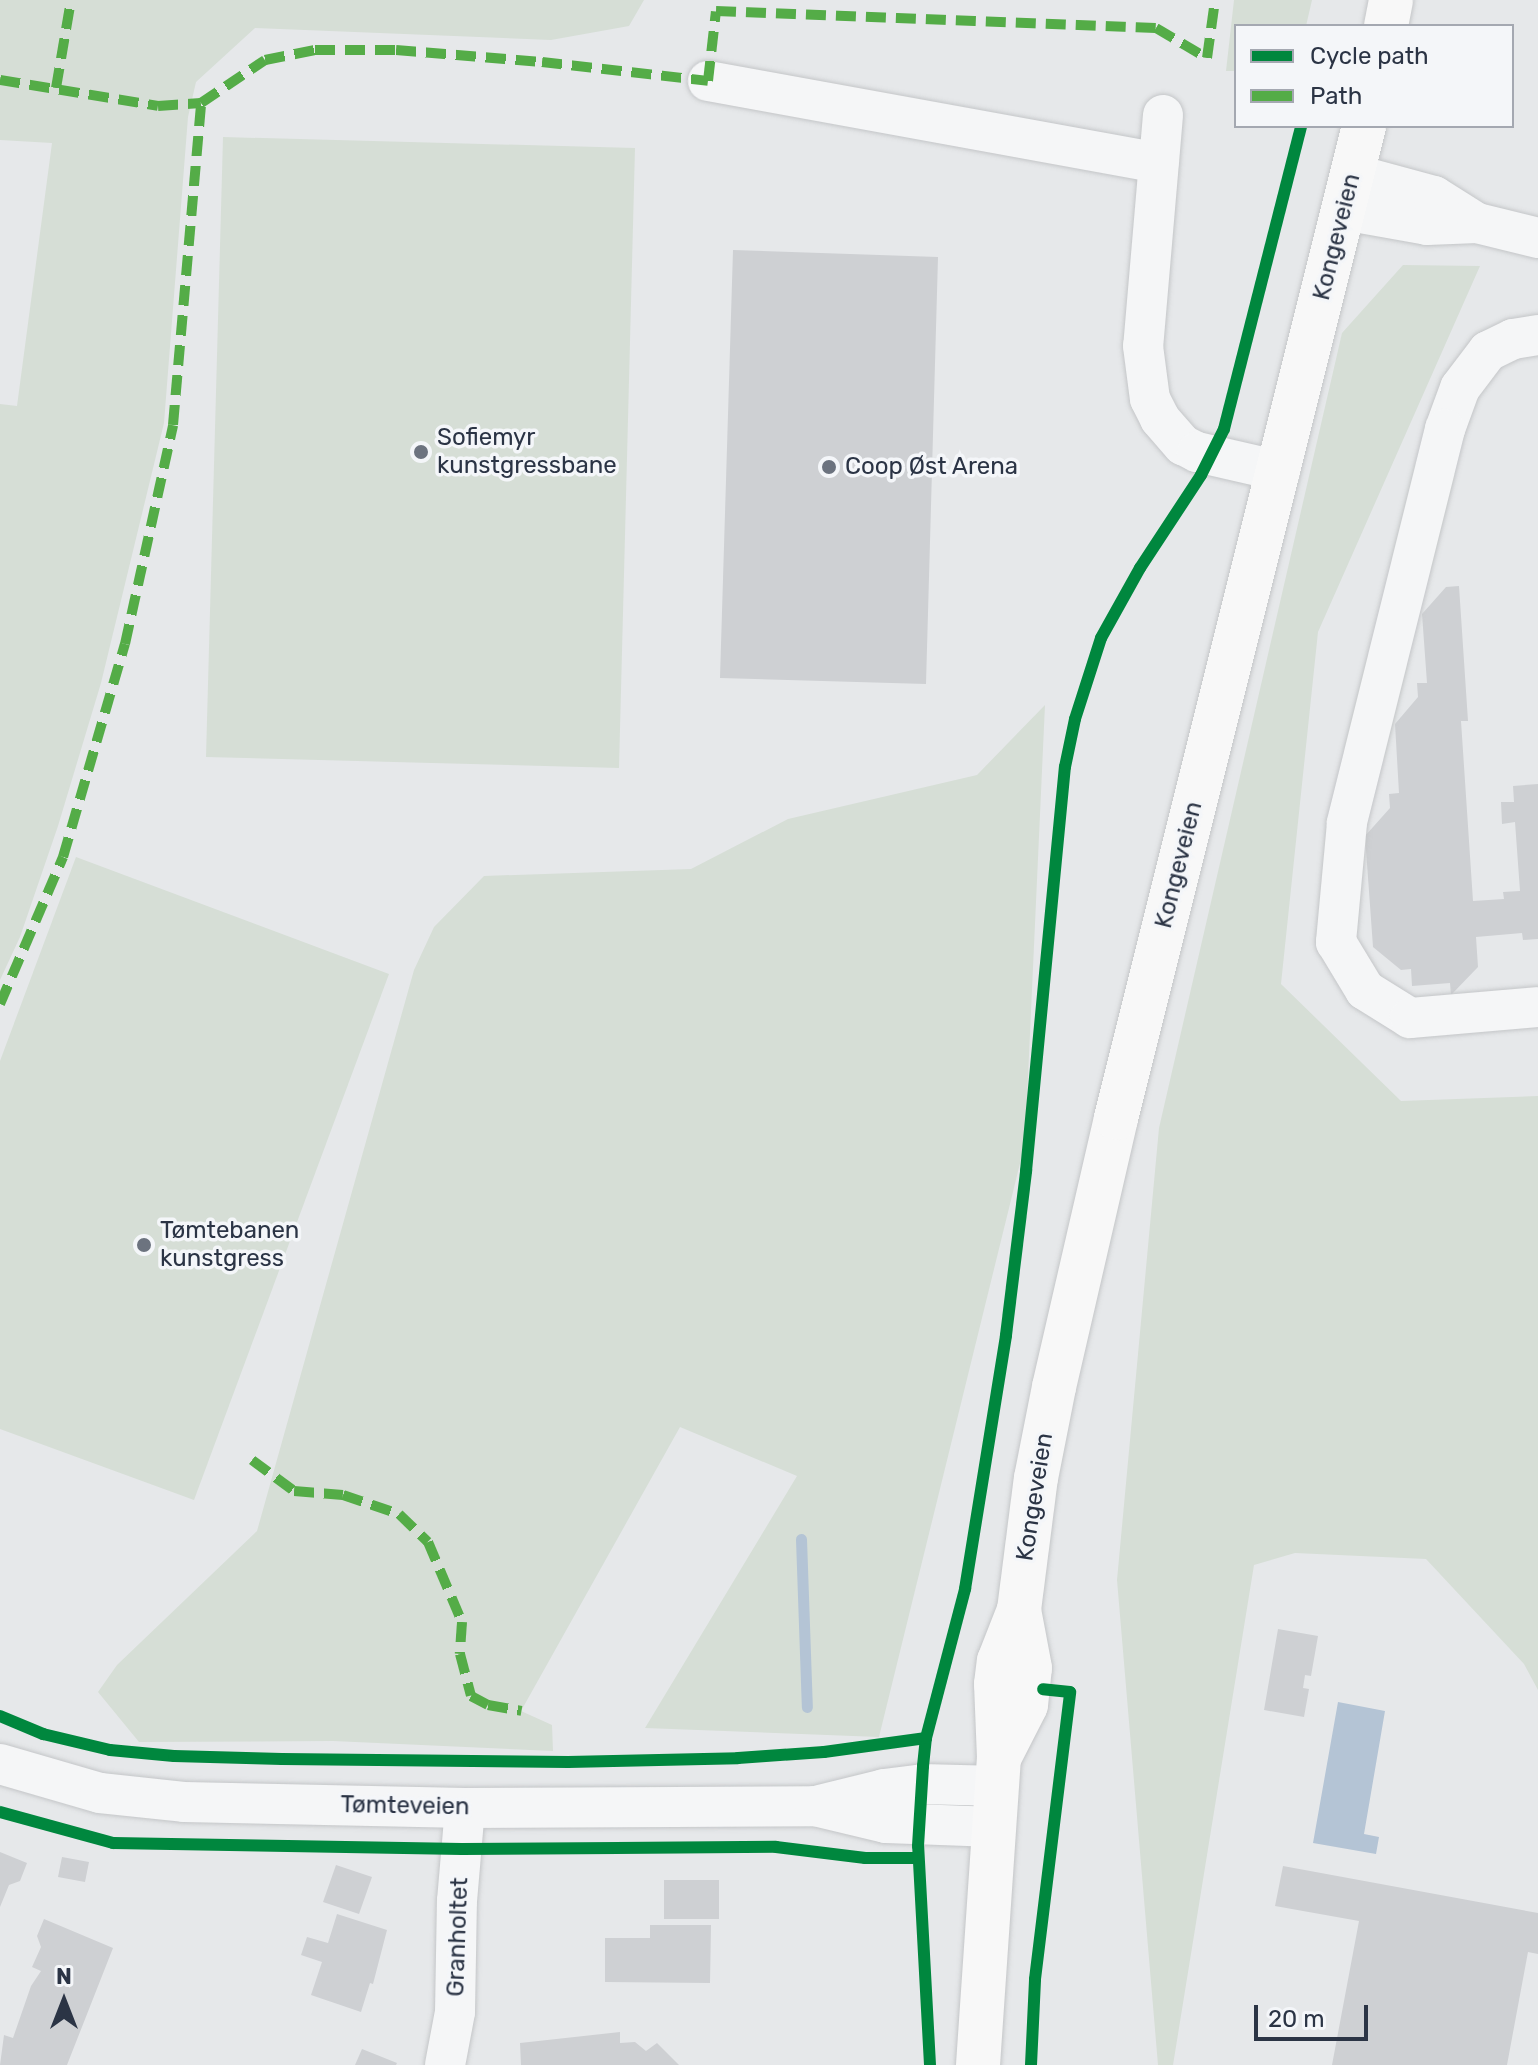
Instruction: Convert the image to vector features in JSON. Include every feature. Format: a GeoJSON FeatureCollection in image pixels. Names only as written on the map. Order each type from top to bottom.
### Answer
{"type":"FeatureCollection","features":[{"type":"Feature","properties":{"kind":"main road"},"geometry":{"type":"LineString","coordinates":[[1386,24],[1391,0]]}},
{"type":"Feature","properties":{"kind":"main road","name":"Kongeveien"},"geometry":{"type":"LineString","coordinates":[[978,2065],[997,1790],[996,1684],[999,1661],[1019,1610],[1036,1478],[1067,1322],[1364,128]]}},
{"type":"Feature","properties":{"kind":"street"},"geometry":{"type":"LineString","coordinates":[[708,81],[1159,163]]}},
{"type":"Feature","properties":{"kind":"street"},"geometry":{"type":"LineString","coordinates":[[1163,115],[1143,346],[1150,399],[1160,419],[1183,445],[1197,452],[1280,471]]}},
{"type":"Feature","properties":{"kind":"street"},"geometry":{"type":"LineString","coordinates":[[1348,192],[1434,196],[1477,223],[1538,238]]}},
{"type":"Feature","properties":{"kind":"street"},"geometry":{"type":"LineString","coordinates":[[1538,335],[1513,339],[1488,351],[1460,388],[1445,429],[1347,823],[1336,942],[1365,990],[1410,1018],[1538,1007]]}},
{"type":"Feature","properties":{"kind":"street","name":"Tømteveien"},"geometry":{"type":"LineString","coordinates":[[0,1764],[30,1776],[100,1793],[169,1801],[465,1808],[815,1806],[886,1823],[997,1790]]}},
{"type":"Feature","properties":{"kind":"street","name":"Granholtet"},"geometry":{"type":"LineString","coordinates":[[445,2065],[455,2012],[457,1901],[465,1808]]}},
{"type":"Feature","properties":{"kind":"shaded area"},"geometry":{"type":"Polygon","coordinates":[[[0,0],[644,0],[629,26],[551,40],[255,28],[196,82],[188,117],[164,423],[101,683],[58,826],[20,937],[0,980],[0,404],[17,406],[52,143],[0,140],[0,0]]]}},
{"type":"Feature","properties":{"kind":"shaded area"},"geometry":{"type":"Polygon","coordinates":[[[1234,0],[1312,0],[1306,24],[1234,24],[1234,71],[1226,71],[1234,0]]]}},
{"type":"Feature","properties":{"kind":"shaded area","name":"Sofiemyr kunstgressbane"},"geometry":{"type":"Polygon","coordinates":[[[223,137],[635,148],[619,768],[206,757],[223,137]]]}},
{"type":"Feature","properties":{"kind":"shaded area"},"geometry":{"type":"Polygon","coordinates":[[[1403,265],[1480,266],[1318,632],[1281,984],[1401,1101],[1538,1096],[1538,1690],[1524,1664],[1426,1559],[1295,1553],[1254,1565],[1173,2065],[1158,2065],[1117,1580],[1159,1128],[1342,333],[1403,265]]]}},
{"type":"Feature","properties":{"kind":"shaded area"},"geometry":{"type":"Polygon","coordinates":[[[1045,705],[1025,1143],[879,1737],[645,1728],[797,1476],[680,1427],[521,1711],[552,1725],[553,1751],[333,1741],[139,1742],[98,1692],[117,1665],[257,1531],[414,970],[434,927],[484,876],[691,869],[788,819],[977,775],[1045,705]]]}},
{"type":"Feature","properties":{"kind":"shaded area","name":"Tømtebanen kunstgress"},"geometry":{"type":"Polygon","coordinates":[[[76,857],[389,974],[194,1500],[0,1429],[0,1061],[76,857]]]}},
{"type":"Feature","properties":{"kind":"water"},"geometry":{"type":"Polygon","coordinates":[[[1338,1702],[1385,1711],[1364,1834],[1379,1837],[1376,1854],[1313,1843],[1338,1702]]]}},
{"type":"Feature","properties":{"kind":"building","name":"Coop Øst Arena"},"geometry":{"type":"Polygon","coordinates":[[[733,250],[938,257],[926,684],[720,678],[733,250]]]}},
{"type":"Feature","properties":{"kind":"building"},"geometry":{"type":"Polygon","coordinates":[[[1459,586],[1468,721],[1461,721],[1473,901],[1504,899],[1503,892],[1520,891],[1515,822],[1502,824],[1501,802],[1514,802],[1513,786],[1538,784],[1538,939],[1523,940],[1522,933],[1476,937],[1478,967],[1451,995],[1450,983],[1412,986],[1411,969],[1401,970],[1373,947],[1365,836],[1390,808],[1389,794],[1399,793],[1395,724],[1418,697],[1417,683],[1427,683],[1422,614],[1446,587],[1459,586]]]}},
{"type":"Feature","properties":{"kind":"building"},"geometry":{"type":"Polygon","coordinates":[[[1278,1629],[1318,1636],[1311,1676],[1305,1675],[1303,1688],[1309,1689],[1304,1717],[1264,1710],[1278,1629]]]}},
{"type":"Feature","properties":{"kind":"building"},"geometry":{"type":"Polygon","coordinates":[[[0,1852],[27,1863],[20,1881],[9,1885],[0,1907],[0,1852]]]}},
{"type":"Feature","properties":{"kind":"building"},"geometry":{"type":"Polygon","coordinates":[[[62,1857],[89,1862],[85,1882],[58,1877],[62,1857]]]}},
{"type":"Feature","properties":{"kind":"building"},"geometry":{"type":"Polygon","coordinates":[[[336,1865],[372,1877],[359,1914],[323,1902],[336,1865]]]}},
{"type":"Feature","properties":{"kind":"building"},"geometry":{"type":"Polygon","coordinates":[[[1283,1866],[1538,1913],[1538,1954],[1528,1952],[1507,2065],[1332,2065],[1359,1921],[1275,1906],[1283,1866]]]}},
{"type":"Feature","properties":{"kind":"building"},"geometry":{"type":"Polygon","coordinates":[[[664,1880],[719,1880],[719,1919],[664,1919],[664,1880]]]}},
{"type":"Feature","properties":{"kind":"building"},"geometry":{"type":"Polygon","coordinates":[[[337,1914],[387,1930],[373,1984],[370,1983],[361,2012],[311,1995],[322,1962],[301,1955],[307,1937],[328,1943],[337,1914]]]}},
{"type":"Feature","properties":{"kind":"building"},"geometry":{"type":"Polygon","coordinates":[[[44,1919],[113,1948],[67,2065],[0,2065],[4,2035],[13,2038],[31,1986],[41,1971],[32,1967],[41,1947],[37,1936],[44,1919]]]}},
{"type":"Feature","properties":{"kind":"building"},"geometry":{"type":"Polygon","coordinates":[[[650,1925],[711,1925],[710,1983],[605,1982],[605,1938],[650,1938],[650,1925]]]}},
{"type":"Feature","properties":{"kind":"building"},"geometry":{"type":"Polygon","coordinates":[[[620,2032],[620,2043],[635,2042],[646,2051],[657,2043],[679,2065],[521,2065],[520,2043],[620,2032]]]}},
{"type":"Feature","properties":{"kind":"building"},"geometry":{"type":"Polygon","coordinates":[[[362,2049],[397,2063],[355,2065],[362,2049]]]}},
{"type":"Feature","properties":{"kind":"waterway"},"geometry":{"type":"LineString","coordinates":[[801,1539],[807,1707]]}},
{"type":"Feature","properties":{"kind":"marked path"},"geometry":{"type":"LineString","coordinates":[[56,88],[71,0]]}},
{"type":"Feature","properties":{"kind":"marked path"},"geometry":{"type":"LineString","coordinates":[[0,1004],[63,857],[125,644],[173,425],[201,103],[265,60],[315,50],[396,50],[542,62],[708,81],[716,11],[1156,28],[1207,58],[1215,0]]}},
{"type":"Feature","properties":{"kind":"marked path"},"geometry":{"type":"LineString","coordinates":[[0,80],[158,106],[201,103]]}},
{"type":"Feature","properties":{"kind":"marked path"},"geometry":{"type":"LineString","coordinates":[[252,1460],[294,1491],[343,1495],[399,1514],[428,1542],[462,1622],[460,1654],[471,1696],[488,1705],[521,1711]]}},
{"type":"Feature","properties":{"kind":"cycle path"},"geometry":{"type":"LineString","coordinates":[[930,2065],[918,1846],[923,1766],[926,1738],[965,1589],[1006,1335],[1026,1171],[1065,767],[1075,719],[1101,638],[1140,568],[1201,475],[1224,429],[1300,128]]}},
{"type":"Feature","properties":{"kind":"cycle path"},"geometry":{"type":"LineString","coordinates":[[1031,2065],[1035,1979],[1070,1692],[1043,1689]]}},
{"type":"Feature","properties":{"kind":"cycle path"},"geometry":{"type":"LineString","coordinates":[[0,1716],[43,1734],[110,1750],[174,1756],[282,1759],[568,1762],[738,1758],[824,1752],[926,1738]]}},
{"type":"Feature","properties":{"kind":"cycle path"},"geometry":{"type":"LineString","coordinates":[[0,1812],[113,1843],[462,1849],[776,1847],[865,1858],[918,1858]]}},
{"type":"Feature","properties":{"kind":"place","name":"Sofiemyr kunstgressbane"},"geometry":{"type":"Point","coordinates":[421,452]}},
{"type":"Feature","properties":{"kind":"place","name":"Coop Øst Arena"},"geometry":{"type":"Point","coordinates":[829,467]}},
{"type":"Feature","properties":{"kind":"place","name":"Tømtebanen kunstgress"},"geometry":{"type":"Point","coordinates":[144,1245]}}]}
